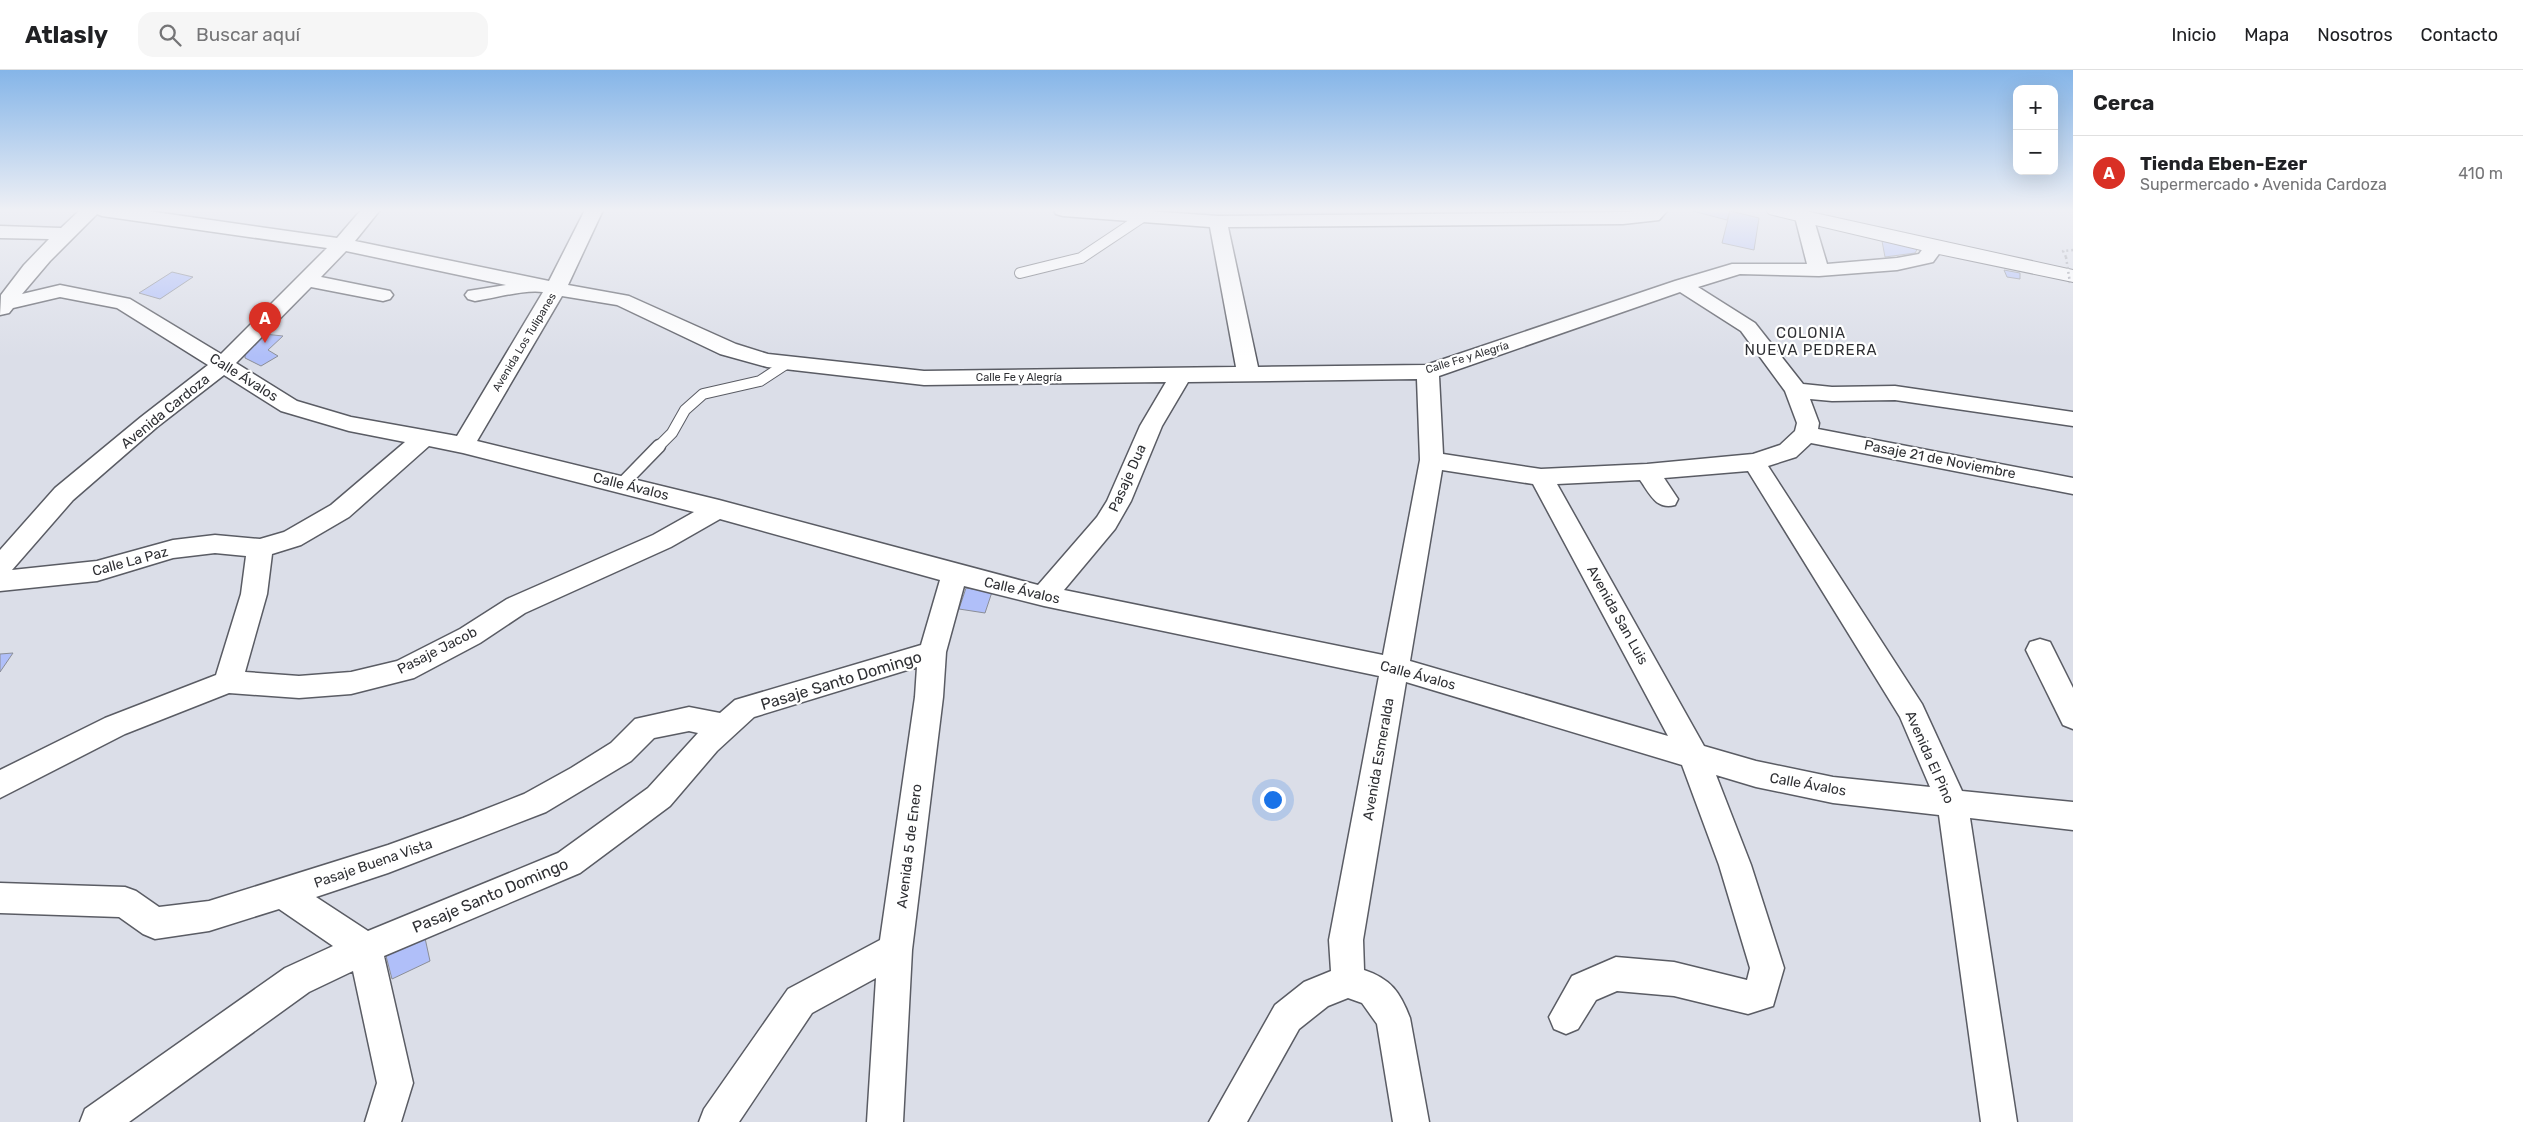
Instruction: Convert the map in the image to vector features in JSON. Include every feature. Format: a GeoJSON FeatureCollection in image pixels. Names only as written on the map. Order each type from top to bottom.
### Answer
{"type":"FeatureCollection","features":[{"type":"Feature","properties":{"kind":"highway"},"geometry":{"type":"LineString","coordinates":[[1999,259],[2069,272]]}},
{"type":"Feature","properties":{"kind":"street"},"geometry":{"type":"LineString","coordinates":[[2,307],[12,292],[42,259]]}},
{"type":"Feature","properties":{"kind":"street","name":"Avenida Cardoza"},"geometry":{"type":"LineString","coordinates":[[0,567],[64,494],[223,364],[327,259]]}},
{"type":"Feature","properties":{"kind":"street","name":"Calle Fe y Alegría"},"geometry":{"type":"LineString","coordinates":[[415,259],[622,300],[728,349],[767,360],[924,378],[1428,372],[1682,285],[1739,268],[1819,270],[1897,264],[1921,259]]}},
{"type":"Feature","properties":{"kind":"street","name":"Avenida Los Tulipanes"},"geometry":{"type":"LineString","coordinates":[[463,445],[565,259]]}},
{"type":"Feature","properties":{"kind":"street"},"geometry":{"type":"LineString","coordinates":[[1225,259],[1248,373]]}},
{"type":"Feature","properties":{"kind":"street"},"geometry":{"type":"LineString","coordinates":[[1818,259],[1819,270]]}},
{"type":"Feature","properties":{"kind":"street"},"geometry":{"type":"LineString","coordinates":[[306,280],[383,295]]}},
{"type":"Feature","properties":{"kind":"street"},"geometry":{"type":"LineString","coordinates":[[1432,460],[1541,477],[1647,472],[1754,462],[1788,451],[1806,434],[1808,423],[1796,390],[1748,327],[1682,285]]}},
{"type":"Feature","properties":{"kind":"street"},"geometry":{"type":"LineString","coordinates":[[475,295],[549,287]]}},
{"type":"Feature","properties":{"kind":"street","name":"Calle Ávalos"},"geometry":{"type":"LineString","coordinates":[[2,307],[60,291],[122,303],[289,406],[350,424],[463,445],[622,484],[955,574],[1044,596],[1395,668],[1756,774],[1833,790],[2073,816]]}},
{"type":"Feature","properties":{"kind":"street","name":"Avenida Esmeralda"},"geometry":{"type":"LineString","coordinates":[[1348,981],[1346,940],[1432,460],[1428,372]]}},
{"type":"Feature","properties":{"kind":"street","name":"Pasaje Dua"},"geometry":{"type":"LineString","coordinates":[[1044,596],[1106,523],[1119,501],[1151,426],[1180,376]]}},
{"type":"Feature","properties":{"kind":"street"},"geometry":{"type":"LineString","coordinates":[[1796,390],[1832,394],[1895,393],[2073,419]]}},
{"type":"Feature","properties":{"kind":"street","name":"Pasaje 21 de Noviembre"},"geometry":{"type":"LineString","coordinates":[[1806,434],[2073,486]]}},
{"type":"Feature","properties":{"kind":"street","name":"Calle La Paz"},"geometry":{"type":"LineString","coordinates":[[0,581],[97,571],[173,549],[215,544],[260,554],[292,539],[340,510],[375,483],[424,438]]}},
{"type":"Feature","properties":{"kind":"street","name":"Avenida El Pino"},"geometry":{"type":"LineString","coordinates":[[1754,462],[1912,712],[1952,802],[1999,1122]]}},
{"type":"Feature","properties":{"kind":"street"},"geometry":{"type":"LineString","coordinates":[[1647,472],[1666,500]]}},
{"type":"Feature","properties":{"kind":"street","name":"Avenida San Luis"},"geometry":{"type":"LineString","coordinates":[[1541,477],[1693,754],[1732,855],[1768,968],[1761,994],[1748,997],[1674,979],[1616,974],[1584,988],[1566,1017]]}},
{"type":"Feature","properties":{"kind":"street","name":"Pasaje Jacob"},"geometry":{"type":"LineString","coordinates":[[0,785],[115,726],[228,682],[299,687],[351,683],[404,670],[470,636],[516,606],[662,541],[719,509]]}},
{"type":"Feature","properties":{"kind":"street"},"geometry":{"type":"LineString","coordinates":[[228,682],[254,594],[260,554]]}},
{"type":"Feature","properties":{"kind":"street","name":"Avenida 5 de Enero"},"geometry":{"type":"LineString","coordinates":[[885,1122],[896,950],[929,697],[932,652],[955,574]]}},
{"type":"Feature","properties":{"kind":"street"},"geometry":{"type":"LineString","coordinates":[[2040,650],[2073,717]]}},
{"type":"Feature","properties":{"kind":"street","name":"Pasaje Santo Domingo"},"geometry":{"type":"LineString","coordinates":[[98,1122],[297,980],[365,948],[568,863],[659,797],[707,742],[745,708],[932,652]]}},
{"type":"Feature","properties":{"kind":"street","name":"Pasaje Buena Vista"},"geometry":{"type":"LineString","coordinates":[[0,898],[125,902],[155,923],[209,916],[388,860],[535,803],[582,777],[621,752],[645,728],[689,719],[725,726]]}},
{"type":"Feature","properties":{"kind":"street"},"geometry":{"type":"LineString","coordinates":[[283,893],[365,948],[395,1084],[383,1122]]}},
{"type":"Feature","properties":{"kind":"street"},"geometry":{"type":"LineString","coordinates":[[717,1122],[800,1001],[896,950]]}},
{"type":"Feature","properties":{"kind":"street"},"geometry":{"type":"LineString","coordinates":[[1227,1122],[1287,1017],[1316,994],[1348,981],[1374,990],[1393,1018],[1411,1122]]}},
{"type":"Feature","properties":{"kind":"lane"},"geometry":{"type":"LineString","coordinates":[[1020,273],[1077,259]]}},
{"type":"Feature","properties":{"kind":"lane"},"geometry":{"type":"LineString","coordinates":[[622,484],[672,433],[684,410],[703,394],[760,382],[789,362]]}},
{"type":"Feature","properties":{"kind":"path"},"geometry":{"type":"LineString","coordinates":[[2065,259],[2069,272]]}},
{"type":"Feature","properties":{"kind":"building"},"geometry":{"type":"Polygon","coordinates":[[[2004,270],[2020,273],[2020,279],[2007,277],[2004,270]]]}},
{"type":"Feature","properties":{"kind":"building"},"geometry":{"type":"Polygon","coordinates":[[[172,272],[193,277],[160,299],[139,293],[172,272]]]}},
{"type":"Feature","properties":{"kind":"building"},"geometry":{"type":"Polygon","coordinates":[[[264,334],[283,336],[268,350],[278,356],[261,366],[245,358],[245,353],[264,334]]]}},
{"type":"Feature","properties":{"kind":"building"},"geometry":{"type":"Polygon","coordinates":[[[966,588],[992,592],[985,613],[959,609],[966,588]]]}},
{"type":"Feature","properties":{"kind":"building"},"geometry":{"type":"Polygon","coordinates":[[[13,653],[0,672],[0,654],[13,653]]]}},
{"type":"Feature","properties":{"kind":"building"},"geometry":{"type":"Polygon","coordinates":[[[425,938],[430,961],[392,979],[386,956],[425,938]]]}},
{"type":"Feature","properties":{"kind":"place","name":"Tienda Eben-Ezer"},"geometry":{"type":"Point","coordinates":[265,343]}},
{"type":"Feature","properties":{"kind":"district","name":"COLONIA NUEVA PEDRERA"},"geometry":{"type":"Point","coordinates":[1811,342]}}]}
